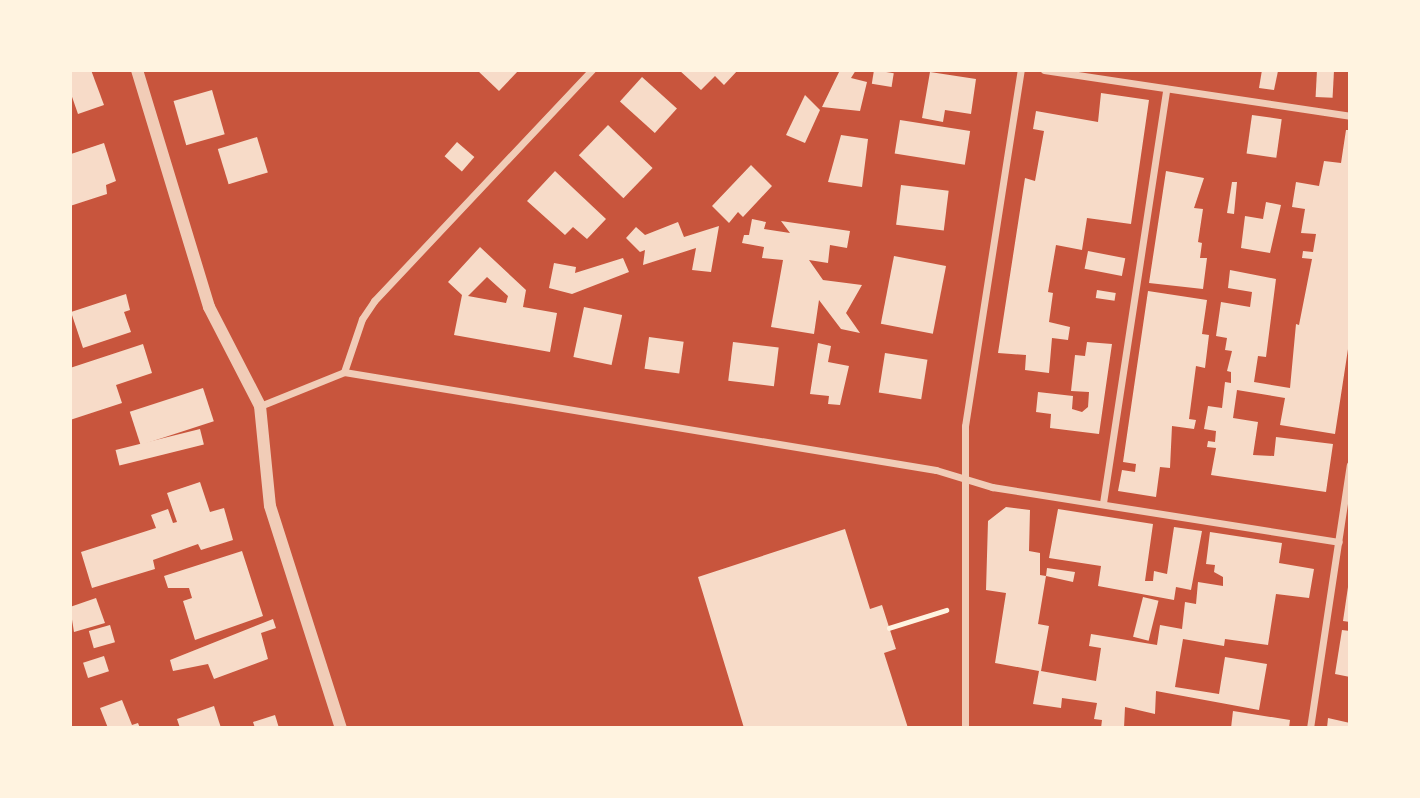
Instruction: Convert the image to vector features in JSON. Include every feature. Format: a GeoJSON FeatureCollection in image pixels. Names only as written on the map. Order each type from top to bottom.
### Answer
{"type":"FeatureCollection","features":[{"type":"Feature","properties":{"kind":"street"},"geometry":{"type":"LineString","coordinates":[[137,70],[209,307],[260,406],[270,506],[341,728]]}},
{"type":"Feature","properties":{"kind":"street"},"geometry":{"type":"LineString","coordinates":[[344,372],[362,318],[374,301],[592,70]]}},
{"type":"Feature","properties":{"kind":"street"},"geometry":{"type":"LineString","coordinates":[[965,728],[962,479],[965,426],[1021,70]]}},
{"type":"Feature","properties":{"kind":"street"},"geometry":{"type":"LineString","coordinates":[[1044,70],[1350,116]]}},
{"type":"Feature","properties":{"kind":"street"},"geometry":{"type":"LineString","coordinates":[[1103,503],[1166,89]]}},
{"type":"Feature","properties":{"kind":"street"},"geometry":{"type":"LineString","coordinates":[[260,406],[344,372],[936,470],[962,479],[1339,541]]}},
{"type":"Feature","properties":{"kind":"street"},"geometry":{"type":"LineString","coordinates":[[1310,728],[1350,466]]}},
{"type":"Feature","properties":{"kind":"path"},"geometry":{"type":"LineString","coordinates":[[889,628],[942,610],[964,611]]}},
{"type":"Feature","properties":{"kind":"building"},"geometry":{"type":"Polygon","coordinates":[[[70,70],[91,70],[104,105],[78,114],[70,91],[70,70]]]}},
{"type":"Feature","properties":{"kind":"building"},"geometry":{"type":"Polygon","coordinates":[[[477,70],[519,70],[499,91],[477,70]]]}},
{"type":"Feature","properties":{"kind":"building"},"geometry":{"type":"Polygon","coordinates":[[[679,70],[738,70],[724,85],[715,76],[701,90],[679,70]]]}},
{"type":"Feature","properties":{"kind":"building"},"geometry":{"type":"Polygon","coordinates":[[[840,70],[856,70],[851,78],[867,82],[860,111],[822,107],[840,70]]]}},
{"type":"Feature","properties":{"kind":"building"},"geometry":{"type":"Polygon","coordinates":[[[874,70],[894,73],[892,87],[872,84],[874,70]]]}},
{"type":"Feature","properties":{"kind":"building"},"geometry":{"type":"Polygon","coordinates":[[[1262,70],[1278,71],[1274,90],[1259,88],[1262,70]]]}},
{"type":"Feature","properties":{"kind":"building"},"geometry":{"type":"Polygon","coordinates":[[[1317,70],[1334,71],[1333,98],[1316,97],[1317,70]]]}},
{"type":"Feature","properties":{"kind":"building"},"geometry":{"type":"Polygon","coordinates":[[[930,72],[976,79],[971,114],[945,110],[943,122],[922,118],[930,72]]]}},
{"type":"Feature","properties":{"kind":"building"},"geometry":{"type":"Polygon","coordinates":[[[642,77],[677,108],[655,133],[620,102],[642,77]]]}},
{"type":"Feature","properties":{"kind":"building"},"geometry":{"type":"Polygon","coordinates":[[[212,90],[225,134],[186,145],[174,101],[212,90]]]}},
{"type":"Feature","properties":{"kind":"building"},"geometry":{"type":"Polygon","coordinates":[[[1101,93],[1149,100],[1131,224],[1087,218],[1082,250],[1056,245],[1048,292],[1053,293],[1049,322],[1070,327],[1068,340],[1052,338],[1049,373],[1025,370],[1026,355],[998,353],[1025,178],[1035,181],[1044,131],[1033,129],[1036,111],[1098,122],[1101,93]]]}},
{"type":"Feature","properties":{"kind":"building"},"geometry":{"type":"Polygon","coordinates":[[[805,95],[820,110],[805,143],[786,135],[805,95]]]}},
{"type":"Feature","properties":{"kind":"building"},"geometry":{"type":"Polygon","coordinates":[[[1252,115],[1282,119],[1276,158],[1247,154],[1252,115]]]}},
{"type":"Feature","properties":{"kind":"building"},"geometry":{"type":"Polygon","coordinates":[[[900,120],[970,131],[965,165],[895,154],[900,120]]]}},
{"type":"Feature","properties":{"kind":"building"},"geometry":{"type":"Polygon","coordinates":[[[608,125],[653,168],[623,198],[579,155],[608,125]]]}},
{"type":"Feature","properties":{"kind":"building"},"geometry":{"type":"Polygon","coordinates":[[[1346,130],[1350,130],[1350,336],[1335,434],[1280,425],[1285,398],[1237,390],[1233,418],[1258,422],[1253,455],[1274,456],[1276,437],[1333,444],[1326,492],[1211,475],[1216,448],[1207,447],[1208,441],[1215,442],[1216,431],[1204,429],[1208,406],[1222,408],[1225,382],[1231,383],[1231,372],[1227,371],[1232,351],[1225,350],[1227,338],[1216,336],[1221,302],[1250,307],[1252,292],[1228,288],[1230,270],[1276,279],[1266,357],[1258,356],[1254,382],[1290,388],[1296,324],[1299,325],[1312,259],[1302,258],[1303,251],[1313,252],[1316,234],[1301,233],[1305,209],[1292,207],[1296,182],[1319,186],[1324,161],[1341,163],[1346,130]]]}},
{"type":"Feature","properties":{"kind":"building"},"geometry":{"type":"Polygon","coordinates":[[[841,135],[868,139],[862,187],[828,182],[841,135]]]}},
{"type":"Feature","properties":{"kind":"building"},"geometry":{"type":"Polygon","coordinates":[[[257,137],[268,172],[229,184],[218,149],[257,137]]]}},
{"type":"Feature","properties":{"kind":"building"},"geometry":{"type":"Polygon","coordinates":[[[457,142],[474,157],[462,171],[445,156],[457,142]]]}},
{"type":"Feature","properties":{"kind":"building"},"geometry":{"type":"Polygon","coordinates":[[[104,143],[116,181],[106,185],[107,194],[70,206],[71,154],[104,143]]]}},
{"type":"Feature","properties":{"kind":"building"},"geometry":{"type":"Polygon","coordinates":[[[751,165],[772,186],[743,217],[738,212],[729,223],[712,206],[751,165]]]}},
{"type":"Feature","properties":{"kind":"building"},"geometry":{"type":"Polygon","coordinates":[[[555,171],[606,219],[587,239],[573,227],[565,235],[527,201],[555,171]]]}},
{"type":"Feature","properties":{"kind":"building"},"geometry":{"type":"Polygon","coordinates":[[[1166,171],[1204,178],[1194,208],[1203,209],[1198,242],[1202,243],[1200,258],[1207,258],[1203,289],[1149,283],[1166,171]]]}},
{"type":"Feature","properties":{"kind":"building"},"geometry":{"type":"Polygon","coordinates":[[[1232,182],[1237,182],[1234,214],[1227,213],[1232,182]]]}},
{"type":"Feature","properties":{"kind":"building"},"geometry":{"type":"Polygon","coordinates":[[[901,185],[949,191],[944,231],[896,225],[901,185]]]}},
{"type":"Feature","properties":{"kind":"building"},"geometry":{"type":"Polygon","coordinates":[[[1266,202],[1281,205],[1270,253],[1241,248],[1245,216],[1263,219],[1266,202]]]}},
{"type":"Feature","properties":{"kind":"building"},"geometry":{"type":"Polygon","coordinates":[[[752,219],[766,222],[764,229],[790,233],[781,221],[850,231],[847,248],[830,245],[828,263],[809,260],[823,280],[862,285],[846,313],[860,333],[841,329],[819,300],[814,334],[771,327],[783,260],[762,258],[764,247],[742,243],[744,235],[749,235],[752,219]]]}},
{"type":"Feature","properties":{"kind":"building"},"geometry":{"type":"Polygon","coordinates":[[[678,222],[684,237],[719,226],[711,272],[692,270],[696,248],[643,265],[645,250],[640,252],[626,238],[636,227],[645,235],[678,222]]]}},
{"type":"Feature","properties":{"kind":"building"},"geometry":{"type":"Polygon","coordinates":[[[480,247],[526,290],[523,307],[557,313],[550,352],[454,335],[462,295],[448,282],[480,247]],[[487,277],[468,296],[506,303],[508,296],[487,277]]]}},
{"type":"Feature","properties":{"kind":"building"},"geometry":{"type":"Polygon","coordinates":[[[1088,251],[1125,258],[1122,276],[1085,269],[1088,251]]]}},
{"type":"Feature","properties":{"kind":"building"},"geometry":{"type":"Polygon","coordinates":[[[894,256],[946,266],[933,334],[881,324],[894,256]]]}},
{"type":"Feature","properties":{"kind":"building"},"geometry":{"type":"Polygon","coordinates":[[[623,258],[629,272],[572,294],[549,288],[554,263],[576,267],[575,273],[623,258]]]}},
{"type":"Feature","properties":{"kind":"building"},"geometry":{"type":"Polygon","coordinates":[[[1097,290],[1116,293],[1115,301],[1096,298],[1097,290]]]}},
{"type":"Feature","properties":{"kind":"building"},"geometry":{"type":"Polygon","coordinates":[[[1148,291],[1207,300],[1202,334],[1209,335],[1205,368],[1196,366],[1189,419],[1196,420],[1194,429],[1172,426],[1170,468],[1160,467],[1156,497],[1118,491],[1122,470],[1135,472],[1136,464],[1123,462],[1148,291]]]}},
{"type":"Feature","properties":{"kind":"building"},"geometry":{"type":"Polygon","coordinates":[[[126,294],[130,310],[124,312],[131,332],[83,348],[71,312],[126,294]]]}},
{"type":"Feature","properties":{"kind":"building"},"geometry":{"type":"Polygon","coordinates":[[[584,307],[622,315],[612,365],[573,357],[584,307]]]}},
{"type":"Feature","properties":{"kind":"building"},"geometry":{"type":"Polygon","coordinates":[[[649,337],[684,342],[679,374],[645,369],[649,337]]]}},
{"type":"Feature","properties":{"kind":"building"},"geometry":{"type":"Polygon","coordinates":[[[733,342],[779,348],[774,386],[728,381],[733,342]]]}},
{"type":"Feature","properties":{"kind":"building"},"geometry":{"type":"Polygon","coordinates":[[[1087,342],[1112,344],[1099,434],[1050,428],[1051,414],[1036,412],[1038,392],[1073,396],[1072,409],[1082,412],[1088,407],[1089,392],[1071,391],[1075,355],[1085,356],[1087,342]]]}},
{"type":"Feature","properties":{"kind":"building"},"geometry":{"type":"Polygon","coordinates":[[[818,343],[831,346],[828,362],[849,366],[840,405],[828,404],[829,396],[810,394],[818,343]]]}},
{"type":"Feature","properties":{"kind":"building"},"geometry":{"type":"Polygon","coordinates":[[[143,344],[152,373],[116,385],[122,403],[70,420],[70,368],[143,344]]]}},
{"type":"Feature","properties":{"kind":"building"},"geometry":{"type":"Polygon","coordinates":[[[885,353],[927,360],[921,399],[879,393],[885,353]]]}},
{"type":"Feature","properties":{"kind":"building"},"geometry":{"type":"Polygon","coordinates":[[[203,388],[214,421],[141,445],[130,412],[203,388]]]}},
{"type":"Feature","properties":{"kind":"building"},"geometry":{"type":"Polygon","coordinates":[[[200,429],[204,445],[119,466],[116,450],[200,429]]]}},
{"type":"Feature","properties":{"kind":"building"},"geometry":{"type":"Polygon","coordinates":[[[200,482],[210,512],[224,508],[233,540],[201,550],[198,544],[153,560],[155,569],[92,588],[81,552],[156,528],[151,515],[168,509],[173,523],[177,522],[167,493],[200,482]]]}},
{"type":"Feature","properties":{"kind":"building"},"geometry":{"type":"Polygon","coordinates":[[[1006,507],[1030,510],[1029,551],[1040,553],[1040,575],[1046,576],[1038,624],[1049,626],[1041,671],[1096,681],[1101,648],[1089,646],[1091,634],[1157,645],[1160,625],[1182,629],[1185,602],[1196,604],[1198,582],[1223,586],[1223,577],[1214,572],[1215,565],[1206,564],[1210,532],[1282,543],[1279,563],[1314,569],[1309,598],[1276,594],[1268,645],[1225,639],[1224,646],[1183,639],[1175,687],[1219,694],[1225,657],[1267,664],[1259,710],[1156,691],[1155,714],[1125,707],[1124,728],[1101,728],[1102,720],[1094,719],[1097,703],[1062,698],[1061,708],[1033,704],[1039,671],[995,663],[1006,593],[986,590],[988,521],[1006,507]]]}},
{"type":"Feature","properties":{"kind":"building"},"geometry":{"type":"Polygon","coordinates":[[[1058,509],[1153,524],[1145,581],[1153,581],[1154,571],[1167,574],[1174,527],[1202,531],[1191,590],[1176,587],[1174,600],[1098,586],[1101,566],[1049,558],[1058,509]]]}},
{"type":"Feature","properties":{"kind":"building"},"geometry":{"type":"Polygon","coordinates":[[[845,529],[870,609],[882,605],[896,649],[884,653],[908,728],[744,728],[698,577],[845,529]]]}},
{"type":"Feature","properties":{"kind":"building"},"geometry":{"type":"Polygon","coordinates":[[[242,551],[263,616],[195,640],[183,601],[192,598],[189,588],[168,588],[164,576],[242,551]]]}},
{"type":"Feature","properties":{"kind":"building"},"geometry":{"type":"Polygon","coordinates":[[[1047,568],[1075,572],[1073,582],[1046,576],[1047,568]]]}},
{"type":"Feature","properties":{"kind":"building"},"geometry":{"type":"Polygon","coordinates":[[[1350,587],[1350,622],[1343,621],[1350,587]]]}},
{"type":"Feature","properties":{"kind":"building"},"geometry":{"type":"Polygon","coordinates":[[[1143,597],[1159,601],[1149,641],[1133,637],[1143,597]]]}},
{"type":"Feature","properties":{"kind":"building"},"geometry":{"type":"Polygon","coordinates":[[[96,598],[105,623],[74,632],[70,607],[96,598]]]}},
{"type":"Feature","properties":{"kind":"building"},"geometry":{"type":"Polygon","coordinates":[[[273,619],[276,628],[261,633],[268,659],[214,679],[208,664],[173,671],[170,660],[273,619]]]}},
{"type":"Feature","properties":{"kind":"building"},"geometry":{"type":"Polygon","coordinates":[[[110,625],[115,642],[94,648],[89,631],[110,625]]]}},
{"type":"Feature","properties":{"kind":"building"},"geometry":{"type":"Polygon","coordinates":[[[1342,630],[1350,631],[1350,677],[1335,674],[1342,630]]]}},
{"type":"Feature","properties":{"kind":"building"},"geometry":{"type":"Polygon","coordinates":[[[104,656],[109,671],[88,678],[83,663],[104,656]]]}},
{"type":"Feature","properties":{"kind":"building"},"geometry":{"type":"Polygon","coordinates":[[[122,700],[132,725],[138,723],[140,728],[108,728],[100,708],[122,700]]]}},
{"type":"Feature","properties":{"kind":"building"},"geometry":{"type":"Polygon","coordinates":[[[214,706],[221,728],[180,728],[177,719],[214,706]]]}},
{"type":"Feature","properties":{"kind":"building"},"geometry":{"type":"Polygon","coordinates":[[[1233,711],[1290,720],[1289,728],[1231,728],[1233,711]]]}},
{"type":"Feature","properties":{"kind":"building"},"geometry":{"type":"Polygon","coordinates":[[[275,715],[279,728],[255,728],[253,722],[275,715]]]}},
{"type":"Feature","properties":{"kind":"building"},"geometry":{"type":"Polygon","coordinates":[[[1328,718],[1350,723],[1350,728],[1327,728],[1328,718]]]}}]}
